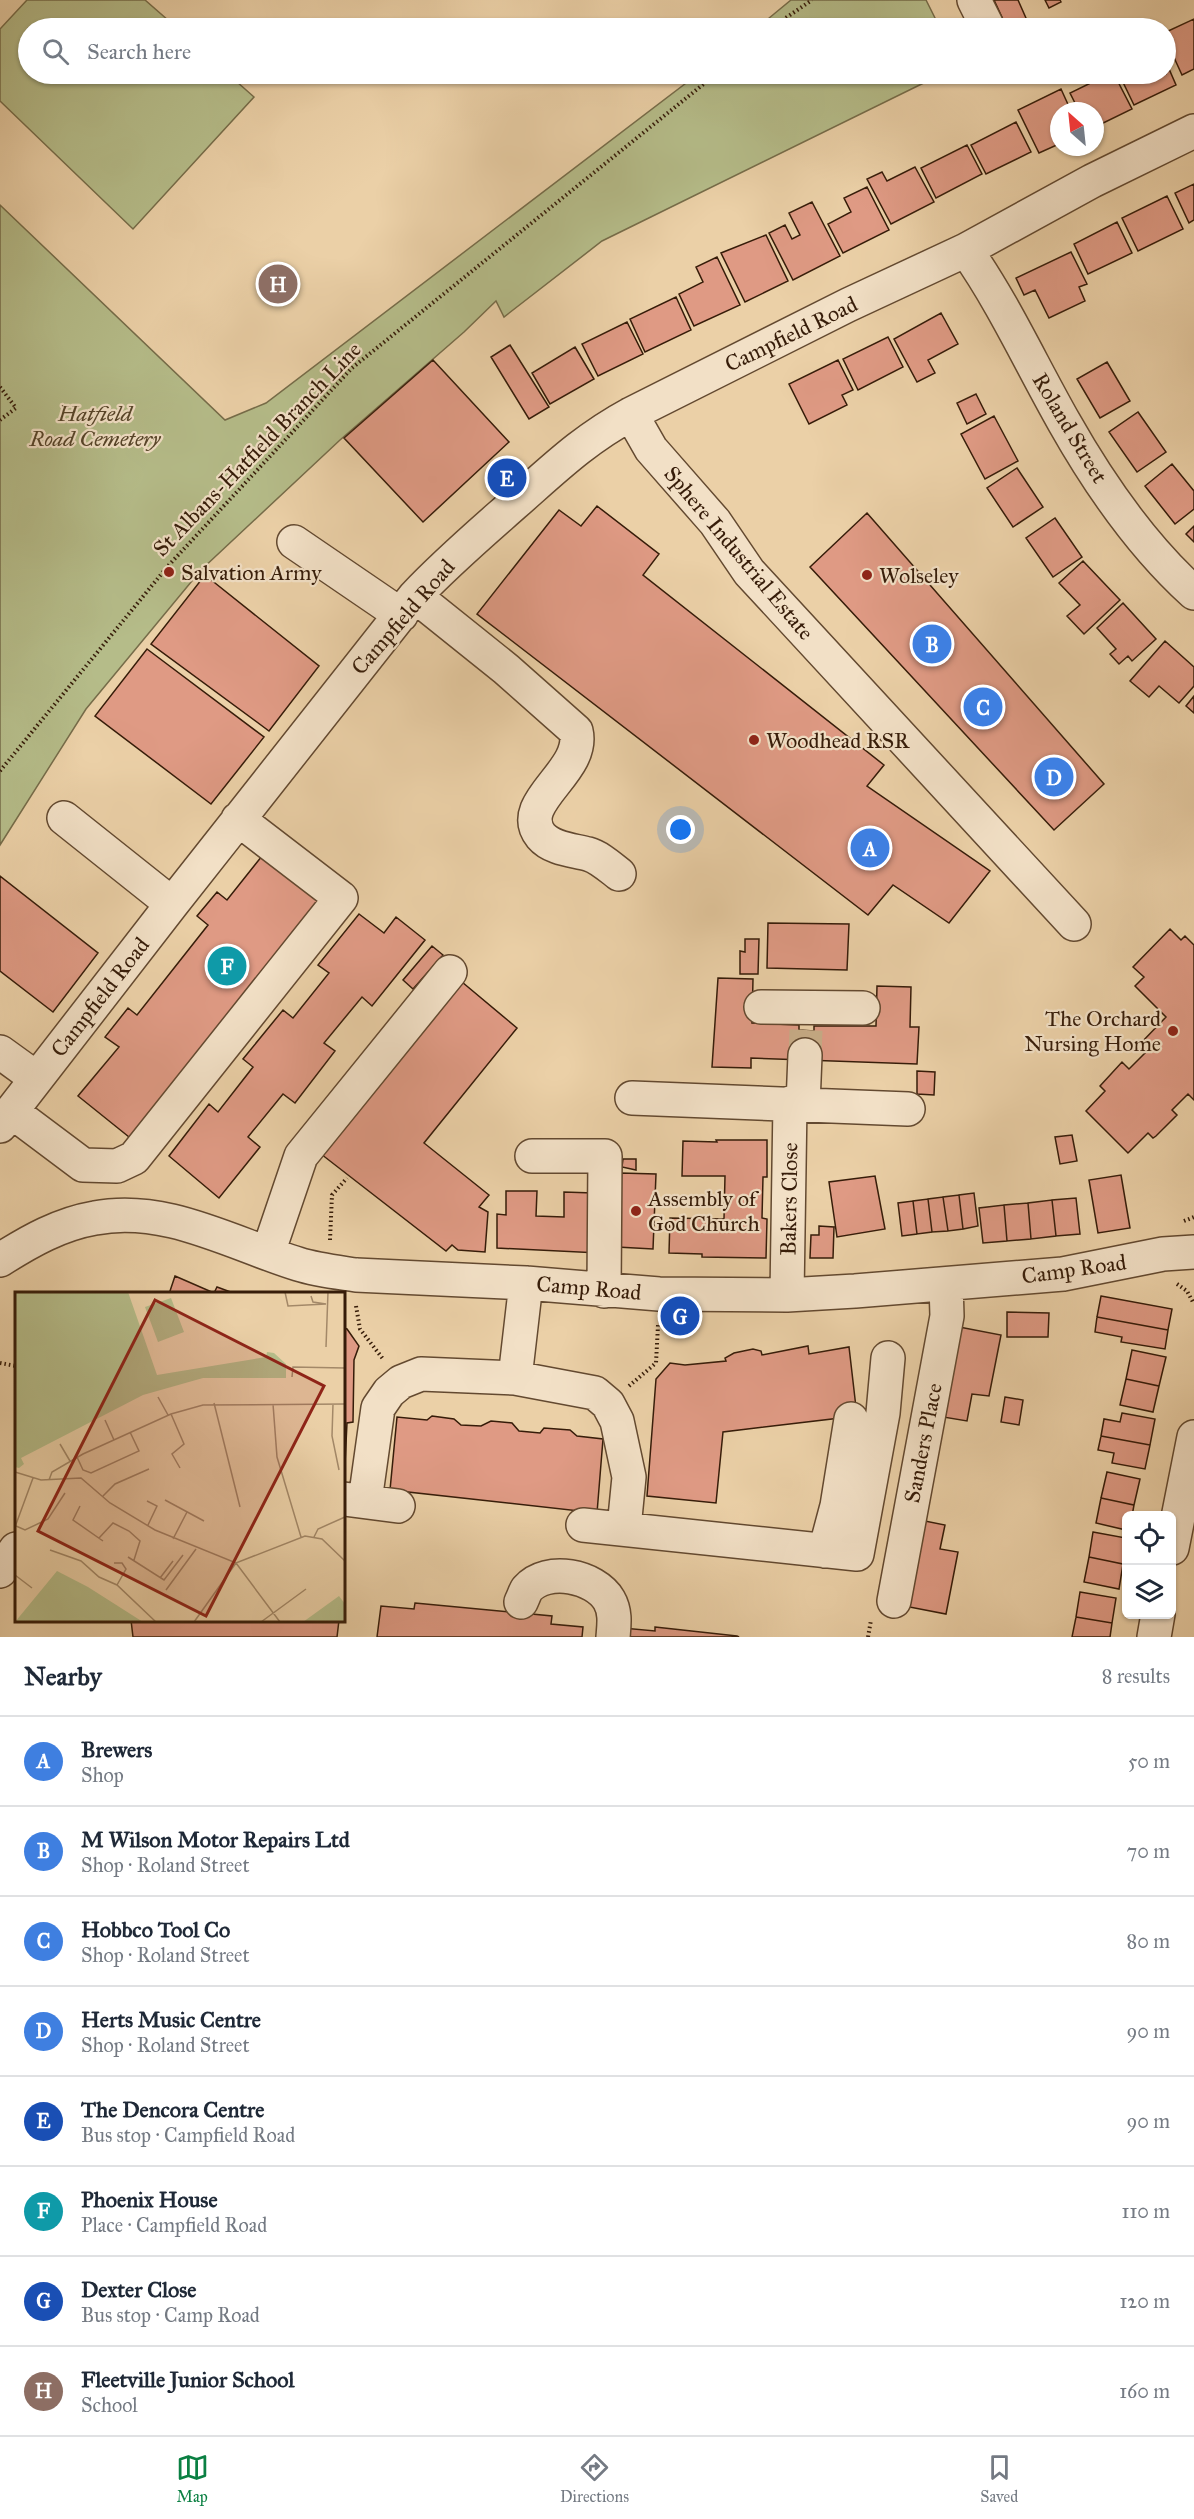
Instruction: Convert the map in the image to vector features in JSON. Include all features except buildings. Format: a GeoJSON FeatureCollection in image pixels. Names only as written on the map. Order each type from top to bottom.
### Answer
{"type":"FeatureCollection","features":[{"type":"Feature","properties":{"kind":"street"},"geometry":{"type":"LineString","coordinates":[[974,0],[983,18]]}},
{"type":"Feature","properties":{"kind":"street","name":"Campfield Road"},"geometry":{"type":"LineString","coordinates":[[6,1119],[238,819],[408,605],[447,563],[569,454],[598,432],[631,414],[848,305],[966,250],[1092,181],[1194,131]]}},
{"type":"Feature","properties":{"kind":"street","name":"Roland Street"},"geometry":{"type":"LineString","coordinates":[[966,250],[984,276],[1065,423],[1100,481],[1140,536],[1194,593]]}},
{"type":"Feature","properties":{"kind":"street","name":"Sphere Industrial Estate"},"geometry":{"type":"LineString","coordinates":[[631,414],[651,449],[715,522],[749,572],[1074,924]]}},
{"type":"Feature","properties":{"kind":"street"},"geometry":{"type":"LineString","coordinates":[[294,542],[408,605],[506,669],[576,731],[579,742],[574,758],[535,809],[535,822],[542,837],[572,852],[588,854],[619,874]]}},
{"type":"Feature","properties":{"kind":"street"},"geometry":{"type":"LineString","coordinates":[[64,818],[172,904]]}},
{"type":"Feature","properties":{"kind":"street"},"geometry":{"type":"LineString","coordinates":[[6,1119],[83,1165],[117,1166],[134,1158],[341,898],[238,819]]}},
{"type":"Feature","properties":{"kind":"street"},"geometry":{"type":"LineString","coordinates":[[268,1253],[301,1156],[450,972]]}},
{"type":"Feature","properties":{"kind":"street"},"geometry":{"type":"LineString","coordinates":[[761,1007],[806,1031],[863,1008]]}},
{"type":"Feature","properties":{"kind":"street","name":"Bakers Close"},"geometry":{"type":"LineString","coordinates":[[787,1295],[797,1104],[806,1031]]}},
{"type":"Feature","properties":{"kind":"street"},"geometry":{"type":"LineString","coordinates":[[0,1052],[36,1078]]}},
{"type":"Feature","properties":{"kind":"street"},"geometry":{"type":"LineString","coordinates":[[632,1098],[908,1109]]}},
{"type":"Feature","properties":{"kind":"street"},"geometry":{"type":"LineString","coordinates":[[532,1156],[605,1156],[604,1291]]}},
{"type":"Feature","properties":{"kind":"street","name":"Camp Road"},"geometry":{"type":"LineString","coordinates":[[0,1260],[29,1241],[61,1227],[97,1217],[133,1216],[196,1228],[268,1253],[342,1273],[526,1283],[659,1294],[787,1295],[946,1284],[1063,1274],[1163,1254],[1194,1252]]}},
{"type":"Feature","properties":{"kind":"street"},"geometry":{"type":"LineString","coordinates":[[515,1378],[526,1283]]}},
{"type":"Feature","properties":{"kind":"street","name":"Sanders Place"},"geometry":{"type":"LineString","coordinates":[[894,1601],[947,1316],[946,1284]]}},
{"type":"Feature","properties":{"kind":"street"},"geometry":{"type":"LineString","coordinates":[[583,1525],[857,1554],[884,1413],[888,1358]]}},
{"type":"Feature","properties":{"kind":"street"},"geometry":{"type":"LineString","coordinates":[[398,1506],[354,1500],[378,1408],[389,1392],[402,1382],[421,1374],[515,1378],[595,1393],[608,1404],[617,1421],[628,1477],[624,1528]]}},
{"type":"Feature","properties":{"kind":"street"},"geometry":{"type":"LineString","coordinates":[[825,1551],[837,1506],[851,1419]]}},
{"type":"Feature","properties":{"kind":"street"},"geometry":{"type":"LineString","coordinates":[[1176,1528],[1194,1437]]}},
{"type":"Feature","properties":{"kind":"street"},"geometry":{"type":"LineString","coordinates":[[0,1571],[15,1551]]}},
{"type":"Feature","properties":{"kind":"street"},"geometry":{"type":"LineString","coordinates":[[521,1602],[527,1589],[542,1579],[565,1576],[582,1579],[597,1586],[610,1601],[615,1620],[613,1637]]}},
{"type":"Feature","properties":{"kind":"street"},"geometry":{"type":"LineString","coordinates":[[1154,1637],[1157,1619]]}},
{"type":"Feature","properties":{"kind":"path"},"geometry":{"type":"LineString","coordinates":[[786,18],[812,0]]}},
{"type":"Feature","properties":{"kind":"path","name":"St Albans-Hatfield Branch Line"},"geometry":{"type":"LineString","coordinates":[[0,771],[168,566],[351,368],[704,84]]}},
{"type":"Feature","properties":{"kind":"path"},"geometry":{"type":"LineString","coordinates":[[0,387],[16,408],[0,420]]}},
{"type":"Feature","properties":{"kind":"path"},"geometry":{"type":"LineString","coordinates":[[347,1178],[332,1195],[342,1273],[360,1329],[402,1382]]}},
{"type":"Feature","properties":{"kind":"path"},"geometry":{"type":"LineString","coordinates":[[608,1404],[656,1363],[659,1294]]}},
{"type":"Feature","properties":{"kind":"path"},"geometry":{"type":"LineString","coordinates":[[0,1363],[15,1366]]}},
{"type":"Feature","properties":{"kind":"green space"},"geometry":{"type":"Polygon","coordinates":[[[27,0],[145,0],[166,18],[18,18],[18,84],[239,84],[254,97],[133,229],[0,101],[0,29],[27,0]]]}},
{"type":"Feature","properties":{"kind":"green space"},"geometry":{"type":"Polygon","coordinates":[[[791,0],[926,0],[935,18],[769,18],[791,0]]]}},
{"type":"Feature","properties":{"kind":"green space","name":"Hatfield Road Cemetery"},"geometry":{"type":"Polygon","coordinates":[[[685,84],[922,84],[602,241],[504,317],[496,301],[464,332],[340,440],[201,570],[86,709],[0,845],[0,205],[225,420],[266,403],[685,84]]]}},
{"type":"Feature","properties":{"kind":"tunnel"},"geometry":{"type":"LineString","coordinates":[[805,1055],[806,1030]]}},
{"type":"Feature","properties":{"kind":"place","name":"Fleetville Junior School"},"geometry":{"type":"Point","coordinates":[278,284]}},
{"type":"Feature","properties":{"kind":"place","name":"The Dencora Centre"},"geometry":{"type":"Point","coordinates":[507,478]}},
{"type":"Feature","properties":{"kind":"place","name":"Salvation Army"},"geometry":{"type":"Point","coordinates":[169,572]}},
{"type":"Feature","properties":{"kind":"place","name":"Wolseley"},"geometry":{"type":"Point","coordinates":[867,575]}},
{"type":"Feature","properties":{"kind":"place","name":"M Wilson Motor Repairs Ltd"},"geometry":{"type":"Point","coordinates":[932,644]}},
{"type":"Feature","properties":{"kind":"place","name":"Hobbco Tool Co"},"geometry":{"type":"Point","coordinates":[983,707]}},
{"type":"Feature","properties":{"kind":"place","name":"Woodhead RSR"},"geometry":{"type":"Point","coordinates":[754,740]}},
{"type":"Feature","properties":{"kind":"place","name":"Herts Music Centre"},"geometry":{"type":"Point","coordinates":[1054,777]}},
{"type":"Feature","properties":{"kind":"place","name":"Brewers"},"geometry":{"type":"Point","coordinates":[870,848]}},
{"type":"Feature","properties":{"kind":"place","name":"Phoenix House"},"geometry":{"type":"Point","coordinates":[227,966]}},
{"type":"Feature","properties":{"kind":"place","name":"The Orchard Nursing Home"},"geometry":{"type":"Point","coordinates":[1173,1031]}},
{"type":"Feature","properties":{"kind":"place","name":"Assembly of God Church"},"geometry":{"type":"Point","coordinates":[636,1211]}},
{"type":"Feature","properties":{"kind":"place","name":"Dexter Close"},"geometry":{"type":"Point","coordinates":[680,1316]}}]}
